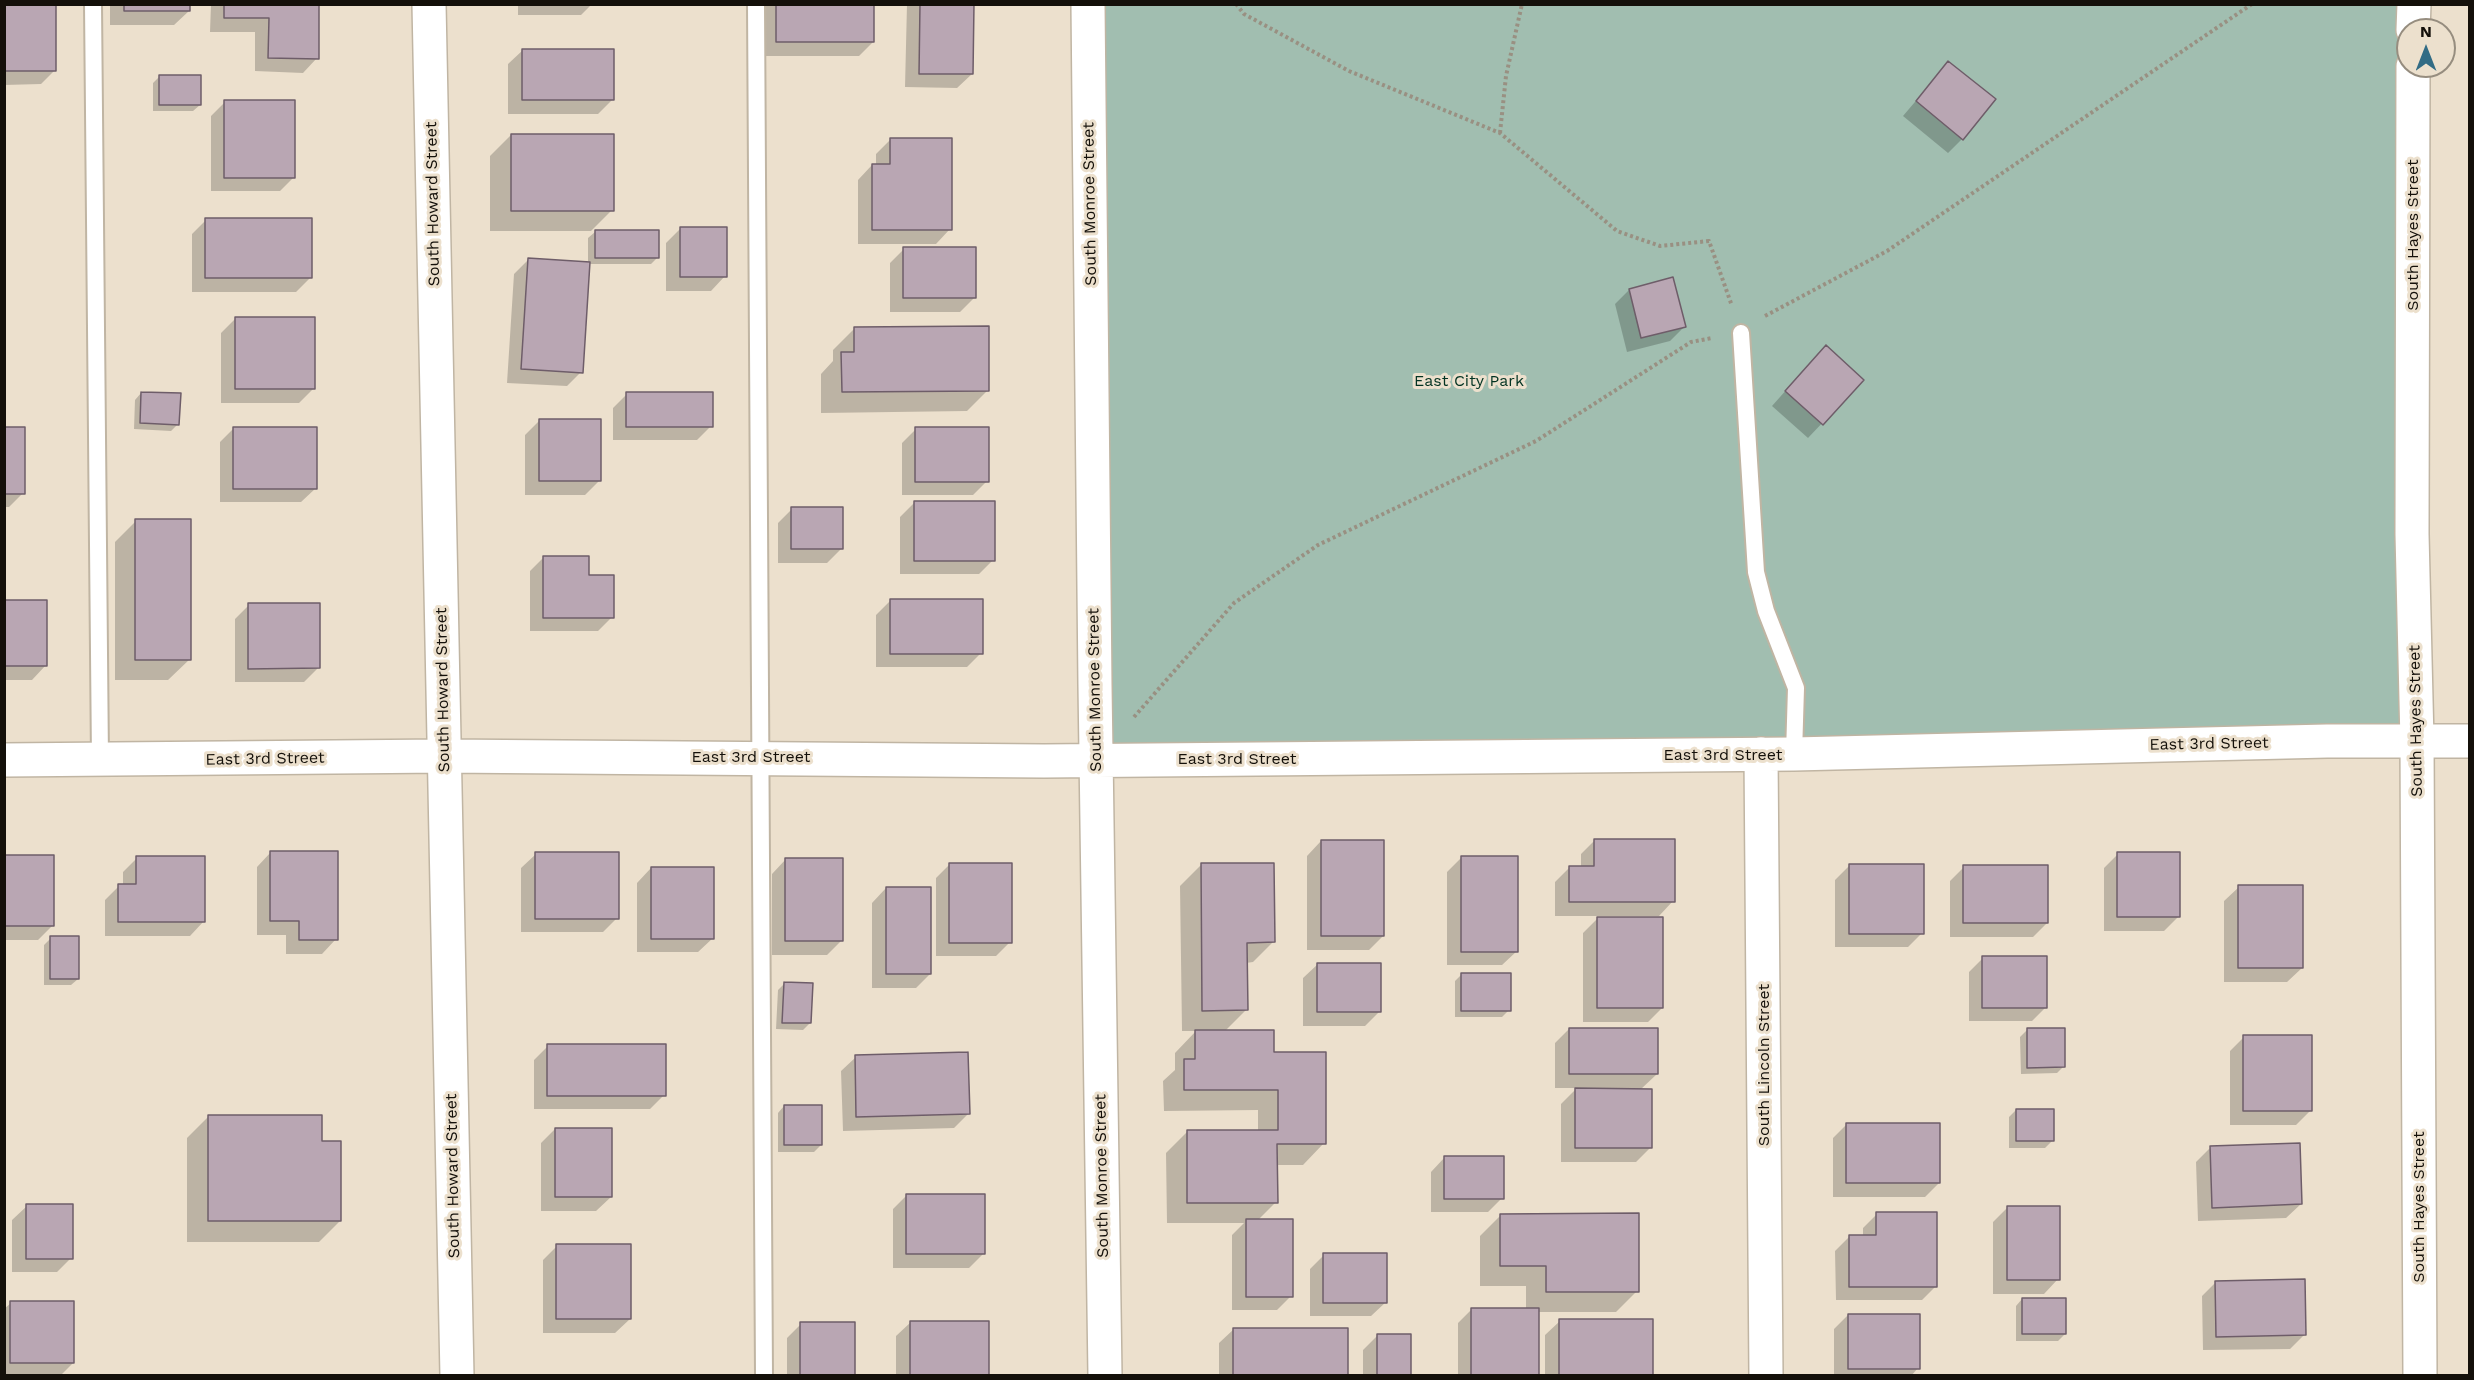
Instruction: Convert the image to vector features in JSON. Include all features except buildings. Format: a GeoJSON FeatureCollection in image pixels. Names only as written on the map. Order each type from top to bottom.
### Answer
{"type":"FeatureCollection","features":[{"type":"Feature","properties":{"kind":"street","name":"South Howard Street"},"geometry":{"type":"LineString","coordinates":[[429,4],[457,1376]]}},
{"type":"Feature","properties":{"kind":"street","name":"South Monroe Street"},"geometry":{"type":"LineString","coordinates":[[1088,4],[1095,760],[1105,1376]]}},
{"type":"Feature","properties":{"kind":"street","name":"South Hayes Street"},"geometry":{"type":"LineString","coordinates":[[2413,78],[2412,534],[2417,741],[2420,1376]]}},
{"type":"Feature","properties":{"kind":"street","name":"East 3rd Street"},"geometry":{"type":"LineString","coordinates":[[4,760],[100,761],[444,756],[1095,760],[1794,754],[2327,741],[2469,741]]}},
{"type":"Feature","properties":{"kind":"street","name":"South Lincoln Street"},"geometry":{"type":"LineString","coordinates":[[1761,754],[1766,1376]]}},
{"type":"Feature","properties":{"kind":"lane"},"geometry":{"type":"LineString","coordinates":[[93,4],[100,761]]}},
{"type":"Feature","properties":{"kind":"lane"},"geometry":{"type":"LineString","coordinates":[[756,4],[764,1376]]}},
{"type":"Feature","properties":{"kind":"lane"},"geometry":{"type":"LineString","coordinates":[[1741,333],[1756,572],[1766,611],[1796,688],[1794,754]]}},
{"type":"Feature","properties":{"kind":"path"},"geometry":{"type":"LineString","coordinates":[[1236,4],[1244,14],[1349,71],[1500,133],[1617,231],[1660,246],[1709,241],[1741,333]]}},
{"type":"Feature","properties":{"kind":"path"},"geometry":{"type":"LineString","coordinates":[[1500,133],[1506,76],[1522,4]]}},
{"type":"Feature","properties":{"kind":"path"},"geometry":{"type":"LineString","coordinates":[[1095,760],[1234,603],[1318,545],[1536,441],[1691,342],[1741,333],[1776,309],[1887,252],[2252,4]]}},
{"type":"Feature","properties":{"kind":"green space","name":"East City Park"},"geometry":{"type":"Polygon","coordinates":[[[1088,5],[2414,5],[2411,18],[2396,18],[2396,78],[2408,78],[2417,741],[1095,760],[1088,5]]]}}]}
